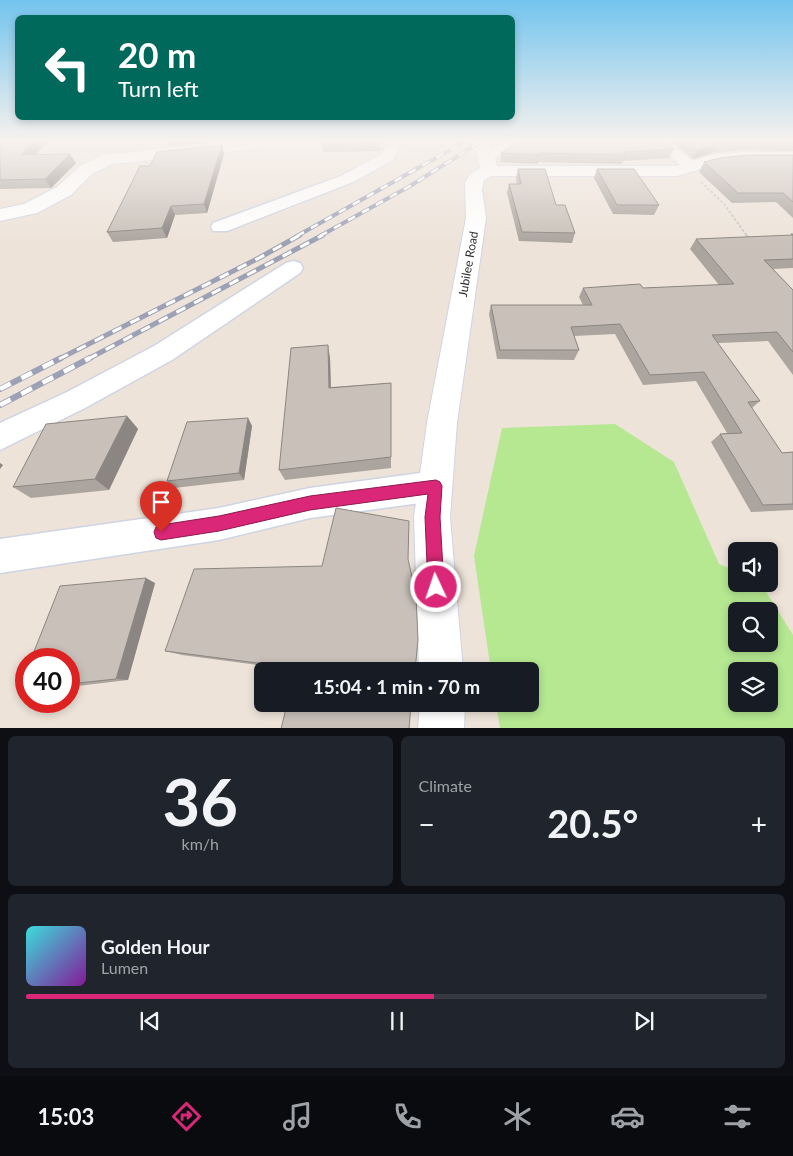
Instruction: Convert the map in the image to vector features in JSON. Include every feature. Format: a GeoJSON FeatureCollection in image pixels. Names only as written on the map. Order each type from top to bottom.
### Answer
{"type":"FeatureCollection","features":[{"type":"Feature","properties":{"kind":"street"},"geometry":{"type":"LineString","coordinates":[[0,215],[30,209],[64,191],[81,175]]}},
{"type":"Feature","properties":{"kind":"street"},"geometry":{"type":"LineString","coordinates":[[220,227],[355,175]]}},
{"type":"Feature","properties":{"kind":"street","name":"Jubilee Road"},"geometry":{"type":"LineString","coordinates":[[440,662],[432,517],[442,423],[476,218],[472,185],[479,175]]}},
{"type":"Feature","properties":{"kind":"street"},"geometry":{"type":"LineString","coordinates":[[0,437],[76,400],[163,353],[293,268]]}},
{"type":"Feature","properties":{"kind":"street"},"geometry":{"type":"LineString","coordinates":[[0,556],[219,524],[310,503],[436,486]]}},
{"type":"Feature","properties":{"kind":"street"},"geometry":{"type":"LineString","coordinates":[[441,728],[442,712]]}},
{"type":"Feature","properties":{"kind":"path"},"geometry":{"type":"LineString","coordinates":[[696,175],[699,180],[724,204],[752,242]]}},
{"type":"Feature","properties":{"kind":"green space"},"geometry":{"type":"Polygon","coordinates":[[[615,424],[674,462],[719,564],[728,568],[728,592],[766,592],[772,602],[728,602],[728,652],[778,652],[778,611],[793,635],[793,728],[500,728],[497,712],[539,712],[539,662],[490,662],[474,556],[502,428],[615,424]]]}},
{"type":"Feature","properties":{"kind":"building"},"geometry":{"type":"Polygon","coordinates":[[[0,175],[49,175],[45,179],[0,180],[0,175]]]}},
{"type":"Feature","properties":{"kind":"building"},"geometry":{"type":"Polygon","coordinates":[[[136,175],[213,175],[204,204],[171,206],[162,228],[107,232],[136,175]]]}},
{"type":"Feature","properties":{"kind":"building"},"geometry":{"type":"Polygon","coordinates":[[[519,175],[547,175],[556,205],[565,205],[575,233],[522,232],[509,184],[521,184],[519,175]]]}},
{"type":"Feature","properties":{"kind":"building"},"geometry":{"type":"Polygon","coordinates":[[[600,175],[638,175],[659,205],[617,205],[600,175]]]}},
{"type":"Feature","properties":{"kind":"building"},"geometry":{"type":"Polygon","coordinates":[[[718,175],[793,175],[793,202],[783,193],[738,193],[718,175]]]}},
{"type":"Feature","properties":{"kind":"building"},"geometry":{"type":"Polygon","coordinates":[[[793,235],[793,259],[764,260],[793,290],[793,352],[777,332],[712,335],[760,401],[748,402],[782,453],[793,452],[793,504],[763,505],[720,434],[742,433],[704,372],[650,375],[620,324],[571,327],[579,350],[500,350],[491,305],[592,305],[583,288],[640,284],[643,288],[734,284],[696,239],[793,235]]]}},
{"type":"Feature","properties":{"kind":"building"},"geometry":{"type":"Polygon","coordinates":[[[328,345],[329,388],[391,383],[391,457],[279,470],[291,348],[328,345]]]}},
{"type":"Feature","properties":{"kind":"building"},"geometry":{"type":"Polygon","coordinates":[[[127,416],[95,479],[13,487],[46,424],[127,416]]]}},
{"type":"Feature","properties":{"kind":"building"},"geometry":{"type":"Polygon","coordinates":[[[248,418],[239,473],[167,481],[187,422],[248,418]]]}},
{"type":"Feature","properties":{"kind":"building"},"geometry":{"type":"Polygon","coordinates":[[[336,508],[409,521],[408,559],[416,595],[418,640],[416,662],[254,663],[165,651],[194,569],[322,566],[336,508]]]}},
{"type":"Feature","properties":{"kind":"building"},"geometry":{"type":"Polygon","coordinates":[[[146,578],[116,679],[80,683],[80,648],[35,648],[60,586],[146,578]]]}},
{"type":"Feature","properties":{"kind":"building"},"geometry":{"type":"Polygon","coordinates":[[[285,712],[410,712],[409,728],[281,728],[285,712]]]}},
{"type":"Feature","properties":{"kind":"railway"},"geometry":{"type":"LineString","coordinates":[[297,236],[406,175]]}},
{"type":"Feature","properties":{"kind":"railway"},"geometry":{"type":"LineString","coordinates":[[320,236],[428,175]]}},
{"type":"Feature","properties":{"kind":"railway"},"geometry":{"type":"LineString","coordinates":[[59,359],[259,258],[300,235]]}},
{"type":"Feature","properties":{"kind":"railway"},"geometry":{"type":"LineString","coordinates":[[88,359],[323,235]]}},
{"type":"Feature","properties":{"kind":"railway"},"geometry":{"type":"LineString","coordinates":[[0,389],[61,358]]}},
{"type":"Feature","properties":{"kind":"railway"},"geometry":{"type":"LineString","coordinates":[[0,405],[90,358]]}},
{"type":"Feature","properties":{"kind":"route"},"geometry":{"type":"LineString","coordinates":[[161,532],[219,524],[310,503],[436,486],[432,517],[436,587]]}}]}
